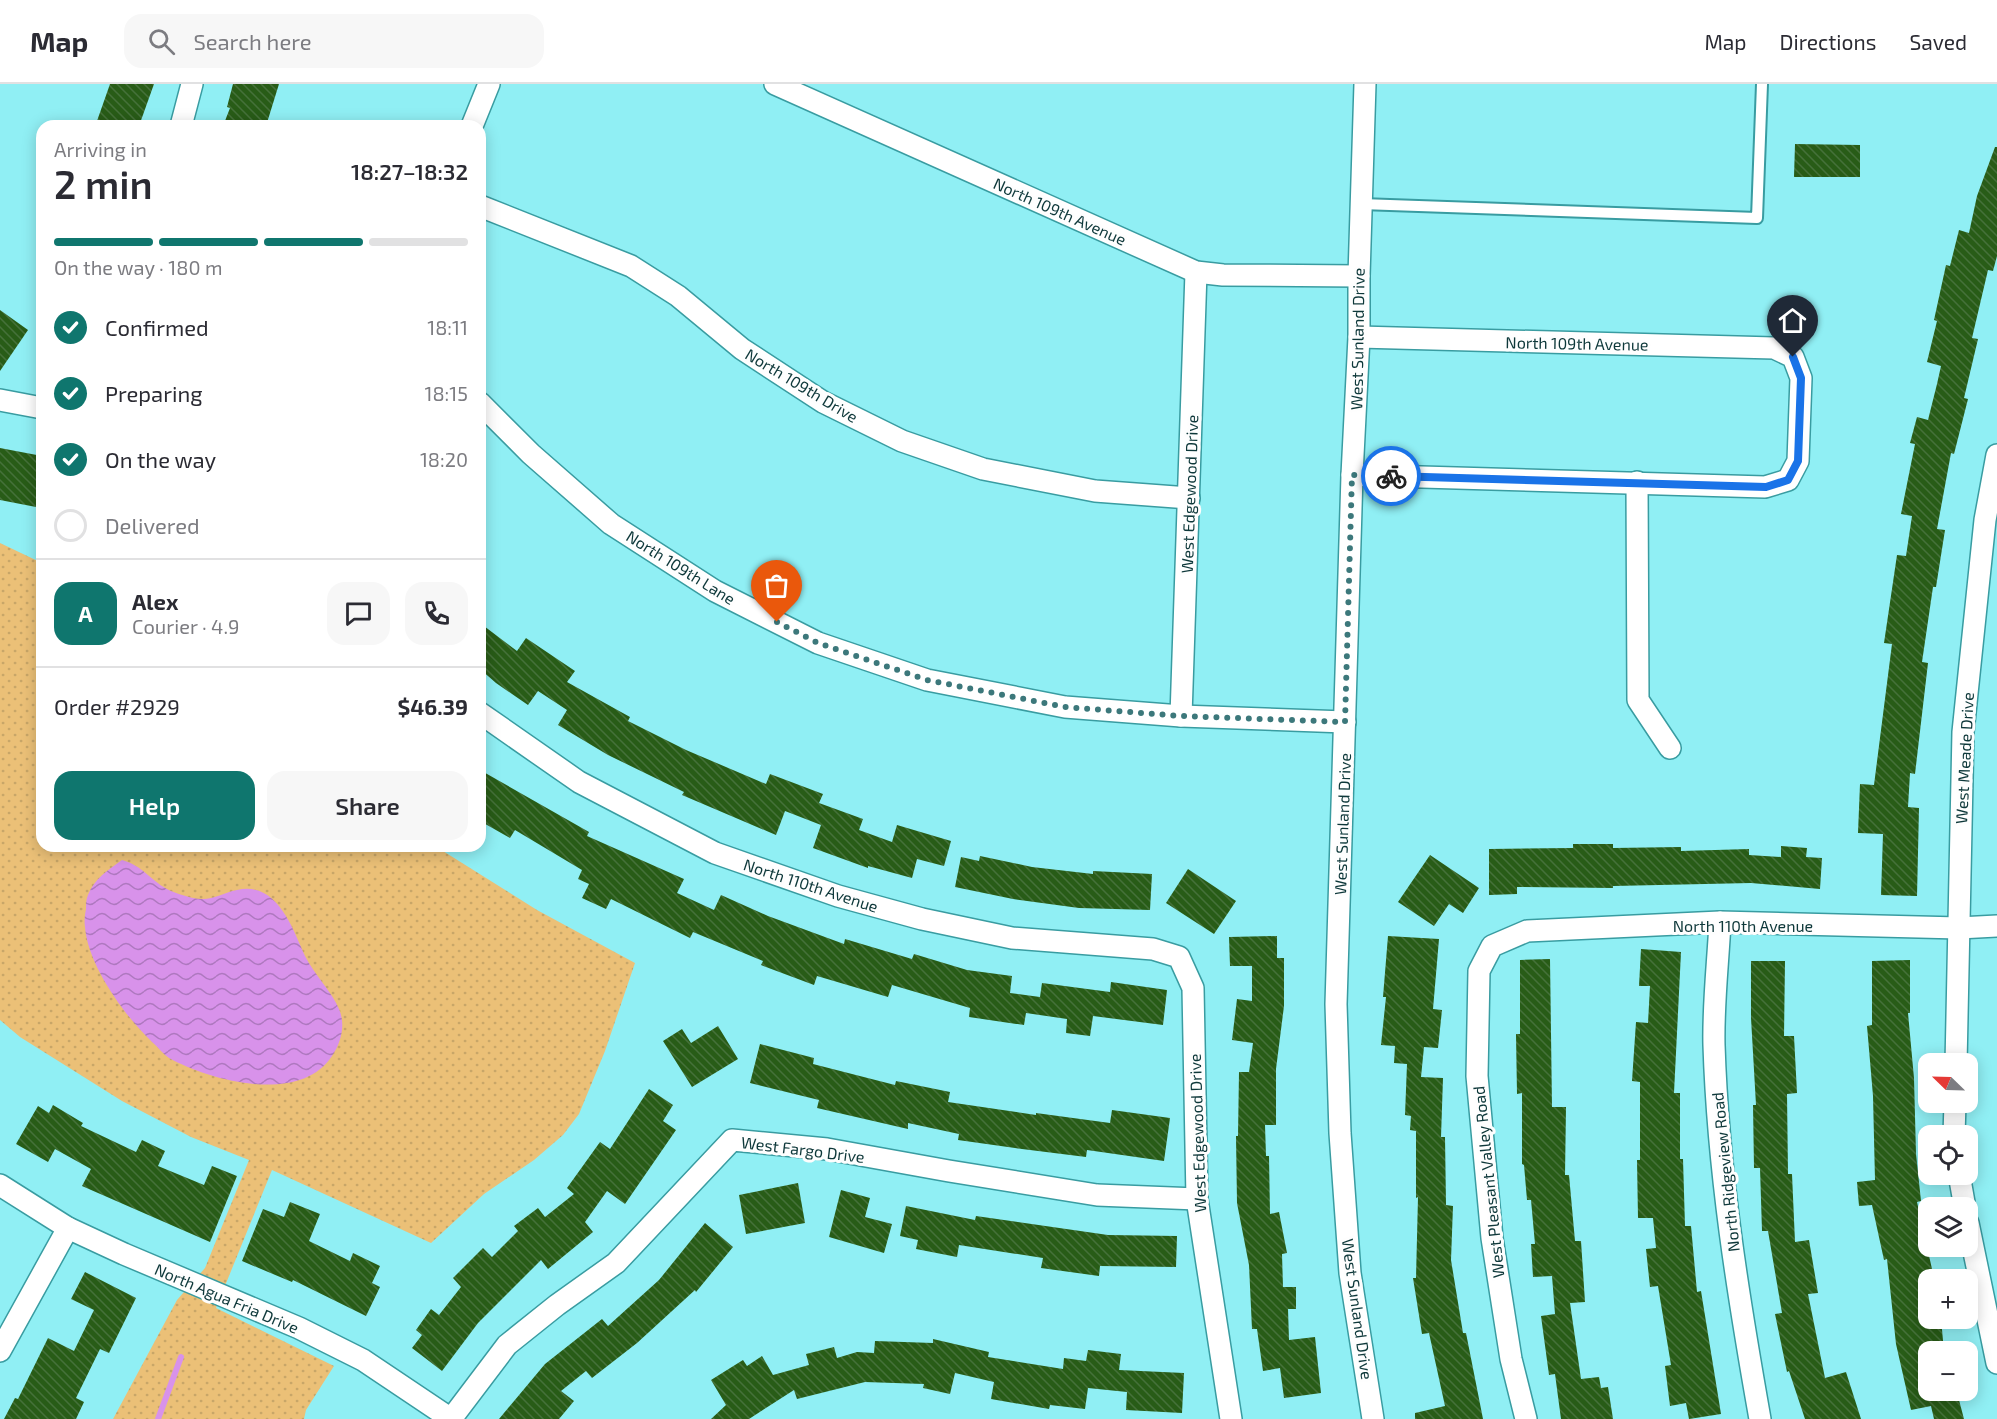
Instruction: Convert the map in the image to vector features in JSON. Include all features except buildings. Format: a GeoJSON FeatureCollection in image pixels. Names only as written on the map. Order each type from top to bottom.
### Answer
{"type":"FeatureCollection","features":[{"type":"Feature","properties":{"kind":"street"},"geometry":{"type":"LineString","coordinates":[[183,120],[192,84]]}},
{"type":"Feature","properties":{"kind":"street"},"geometry":{"type":"LineString","coordinates":[[474,120],[489,84]]}},
{"type":"Feature","properties":{"kind":"street","name":"North 109th Avenue"},"geometry":{"type":"LineString","coordinates":[[775,84],[1196,272],[1223,275],[1359,276]]}},
{"type":"Feature","properties":{"kind":"street","name":"West Sunland Drive"},"geometry":{"type":"LineString","coordinates":[[1365,84],[1359,337],[1352,475],[1336,1004],[1340,1133],[1350,1273],[1373,1419]]}},
{"type":"Feature","properties":{"kind":"street","name":"North 109th Drive"},"geometry":{"type":"LineString","coordinates":[[486,208],[631,266],[678,296],[742,349],[823,402],[902,441],[983,469],[1095,491],[1189,498]]}},
{"type":"Feature","properties":{"kind":"street","name":"West Edgewood Drive"},"geometry":{"type":"LineString","coordinates":[[1181,716],[1196,272]]}},
{"type":"Feature","properties":{"kind":"street","name":"North 109th Avenue"},"geometry":{"type":"LineString","coordinates":[[1359,337],[1774,348],[1793,357],[1801,378],[1798,461],[1788,480],[1766,487],[1637,482]]}},
{"type":"Feature","properties":{"kind":"street"},"geometry":{"type":"LineString","coordinates":[[0,400],[36,407]]}},
{"type":"Feature","properties":{"kind":"street","name":"North 109th Lane"},"geometry":{"type":"LineString","coordinates":[[486,409],[531,454],[611,524],[715,591],[818,643],[927,680],[1065,707],[1181,716],[1345,722]]}},
{"type":"Feature","properties":{"kind":"street","name":"West Meade Drive"},"geometry":{"type":"LineString","coordinates":[[1956,1053],[1963,732],[1986,520],[1997,455]]}},
{"type":"Feature","properties":{"kind":"street"},"geometry":{"type":"LineString","coordinates":[[1352,475],[1637,482],[1638,700],[1670,748]]}},
{"type":"Feature","properties":{"kind":"street","name":"North 110th Avenue"},"geometry":{"type":"LineString","coordinates":[[486,717],[579,782],[704,848],[827,892],[922,919],[1012,938],[1154,949],[1179,957]]}},
{"type":"Feature","properties":{"kind":"street","name":"North 110th Avenue"},"geometry":{"type":"LineString","coordinates":[[1492,946],[1527,931],[1720,922],[1959,928],[1997,926]]}},
{"type":"Feature","properties":{"kind":"street","name":"North Ridgeview Road"},"geometry":{"type":"LineString","coordinates":[[1720,922],[1714,1043],[1722,1157],[1740,1306],[1760,1419]]}},
{"type":"Feature","properties":{"kind":"street","name":"West Pleasant Valley Road"},"geometry":{"type":"LineString","coordinates":[[1492,946],[1479,971],[1477,1076],[1492,1238],[1511,1359],[1526,1419]]}},
{"type":"Feature","properties":{"kind":"street","name":"West Edgewood Drive"},"geometry":{"type":"LineString","coordinates":[[1179,957],[1193,988],[1197,1199],[1231,1419]]}},
{"type":"Feature","properties":{"kind":"street","name":"West Fargo Drive"},"geometry":{"type":"LineString","coordinates":[[451,1419],[507,1345],[557,1305],[616,1263],[732,1140],[827,1149],[1097,1195],[1197,1199]]}},
{"type":"Feature","properties":{"kind":"street","name":"North Agua Fria Drive"},"geometry":{"type":"LineString","coordinates":[[0,1185],[68,1228],[299,1328],[363,1360],[451,1419]]}},
{"type":"Feature","properties":{"kind":"street"},"geometry":{"type":"LineString","coordinates":[[0,1351],[68,1228]]}},
{"type":"Feature","properties":{"kind":"street"},"geometry":{"type":"LineString","coordinates":[[1975,1257],[1997,1363]]}},
{"type":"Feature","properties":{"kind":"lane"},"geometry":{"type":"LineString","coordinates":[[1361,204],[1757,218],[1762,84]]}},
{"type":"Feature","properties":{"kind":"shaded area"},"geometry":{"type":"Polygon","coordinates":[[[0,543],[36,560],[36,852],[445,852],[537,910],[635,963],[605,1051],[579,1114],[563,1135],[534,1160],[484,1194],[431,1243],[272,1170],[216,1308],[334,1366],[306,1410],[304,1419],[113,1419],[177,1300],[205,1268],[249,1160],[191,1137],[122,1101],[20,1037],[0,1020],[0,543]]]}},
{"type":"Feature","properties":{"kind":"water"},"geometry":{"type":"Polygon","coordinates":[[[122,860],[141,869],[167,889],[190,897],[206,899],[237,890],[251,889],[263,892],[273,899],[288,920],[305,956],[332,996],[341,1015],[342,1034],[338,1045],[332,1056],[318,1071],[299,1080],[277,1084],[254,1084],[231,1080],[187,1067],[169,1058],[141,1031],[100,974],[88,942],[85,925],[86,900],[91,889],[102,875],[122,860]]]}},
{"type":"Feature","properties":{"kind":"waterway"},"geometry":{"type":"LineString","coordinates":[[158,1419],[181,1357]]}},
{"type":"Feature","properties":{"kind":"way so far"},"geometry":{"type":"LineString","coordinates":[[777,622],[818,643],[927,680],[1065,707],[1181,716],[1345,722],[1352,475],[1391,476]]}},
{"type":"Feature","properties":{"kind":"route"},"geometry":{"type":"LineString","coordinates":[[1391,476],[1766,487],[1788,480],[1798,461],[1801,378],[1793,357]]}}]}
